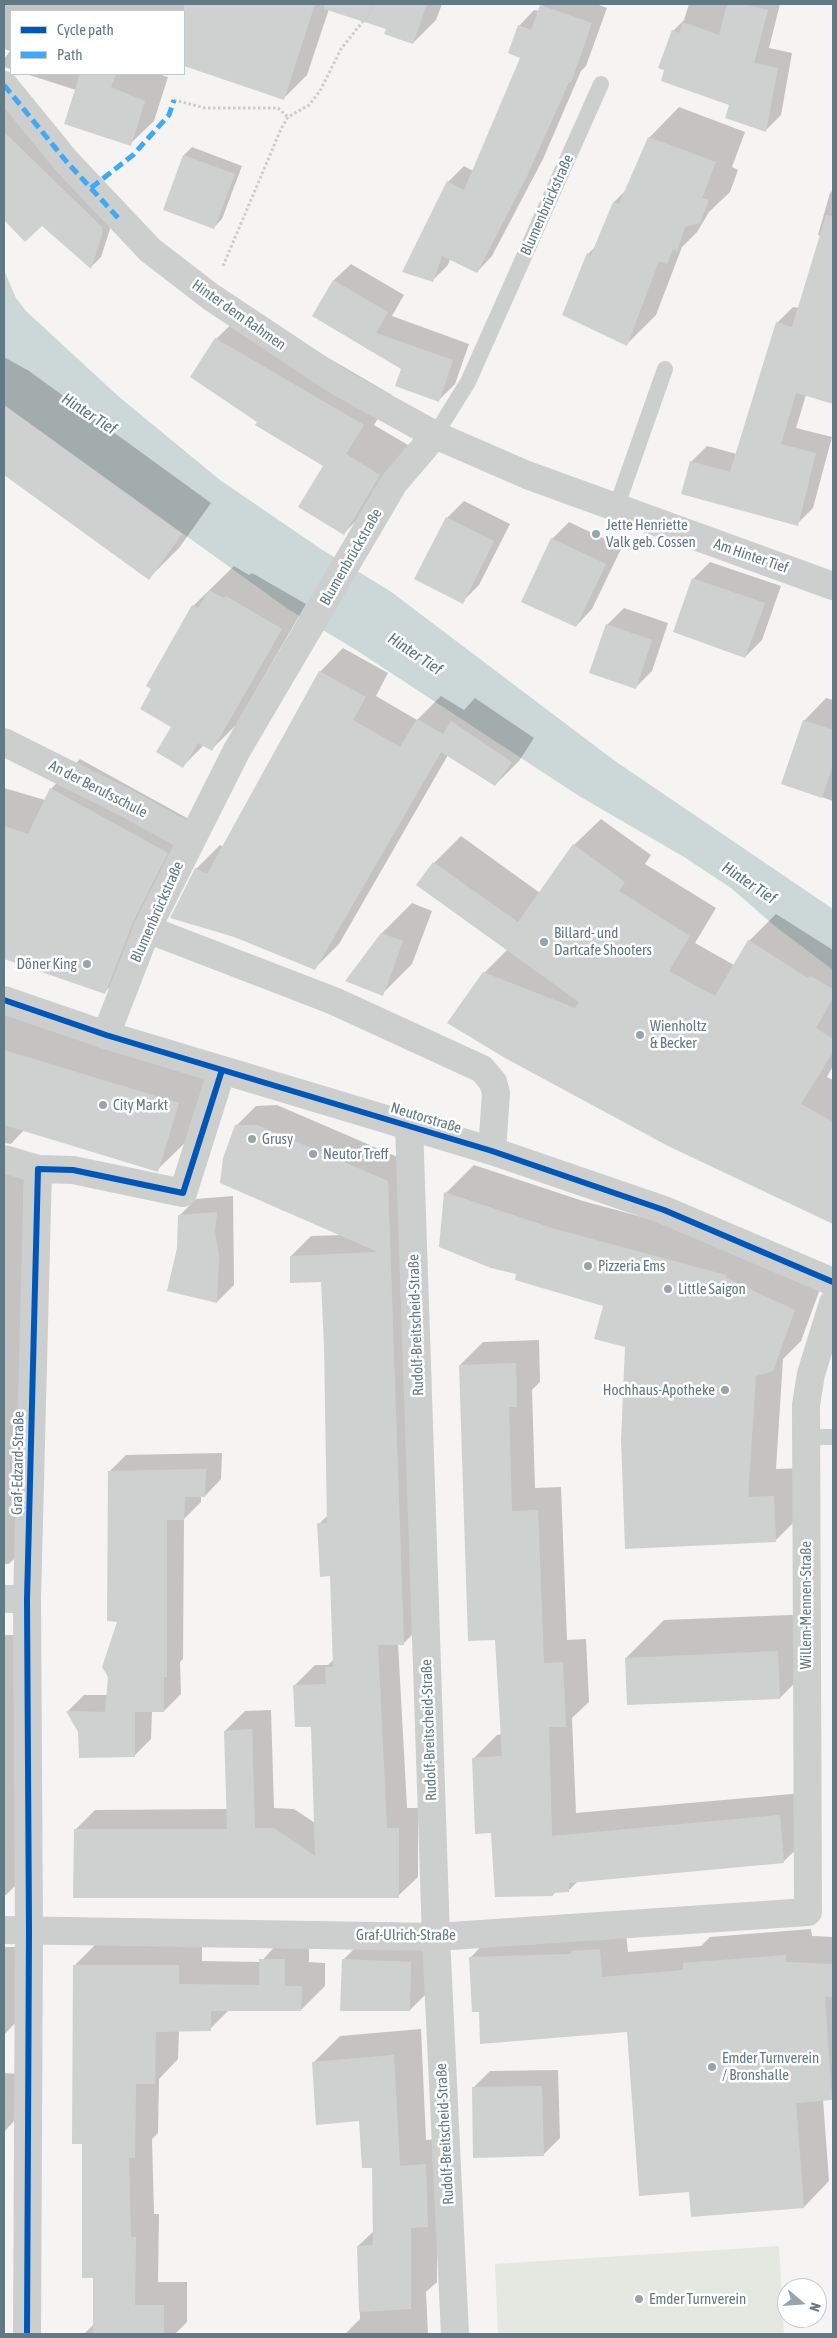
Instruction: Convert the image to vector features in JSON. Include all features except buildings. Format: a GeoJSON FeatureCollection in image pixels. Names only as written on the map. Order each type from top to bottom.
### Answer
{"type":"FeatureCollection","features":[{"type":"Feature","properties":{"kind":"street","name":"Hinter dem Rahmen"},"geometry":{"type":"LineString","coordinates":[[4,86],[66,161],[121,221],[150,250],[210,297],[339,382],[435,434],[527,475]]}},
{"type":"Feature","properties":{"kind":"street","name":"Blumenbrückstraße"},"geometry":{"type":"LineString","coordinates":[[106,1035],[147,929],[237,750],[399,476],[435,434]]}},
{"type":"Feature","properties":{"kind":"street","name":"Am Hinter Tief"},"geometry":{"type":"LineString","coordinates":[[527,475],[833,586]]}},
{"type":"Feature","properties":{"kind":"street","name":"An der Berufsschule"},"geometry":{"type":"LineString","coordinates":[[4,742],[124,802],[191,839]]}},
{"type":"Feature","properties":{"kind":"street"},"geometry":{"type":"LineString","coordinates":[[147,929],[334,1001],[482,1069],[493,1082],[496,1093],[492,1151]]}},
{"type":"Feature","properties":{"kind":"street","name":"Neutorstraße"},"geometry":{"type":"LineString","coordinates":[[4,1000],[106,1035],[492,1151],[664,1210],[833,1282]]}},
{"type":"Feature","properties":{"kind":"street"},"geometry":{"type":"LineString","coordinates":[[4,1159],[38,1169],[73,1170],[183,1193],[222,1070]]}},
{"type":"Feature","properties":{"kind":"street","name":"Rudolf-Breitscheid-Straße"},"geometry":{"type":"LineString","coordinates":[[409,1125],[436,1937],[455,2334]]}},
{"type":"Feature","properties":{"kind":"street","name":"Graf-Edzard-Straße"},"geometry":{"type":"LineString","coordinates":[[27,2334],[17,1930],[16,1599],[38,1169]]}},
{"type":"Feature","properties":{"kind":"street","name":"Willem-Mennen-Straße"},"geometry":{"type":"LineString","coordinates":[[808,1912],[806,1405],[811,1374],[833,1303]]}},
{"type":"Feature","properties":{"kind":"street","name":"Graf-Ulrich-Straße"},"geometry":{"type":"LineString","coordinates":[[17,1930],[436,1937],[808,1912]]}},
{"type":"Feature","properties":{"kind":"lane","name":"Blumenbrückstraße"},"geometry":{"type":"LineString","coordinates":[[435,434],[468,382],[601,84]]}},
{"type":"Feature","properties":{"kind":"lane"},"geometry":{"type":"LineString","coordinates":[[616,508],[665,369]]}},
{"type":"Feature","properties":{"kind":"lane"},"geometry":{"type":"LineString","coordinates":[[805,1437],[833,1437]]}},
{"type":"Feature","properties":{"kind":"path"},"geometry":{"type":"LineString","coordinates":[[210,297],[243,217],[288,117],[309,105],[320,91],[341,49],[370,11],[373,4]]}},
{"type":"Feature","properties":{"kind":"path"},"geometry":{"type":"LineString","coordinates":[[174,100],[205,108],[278,108],[288,117]]}},
{"type":"Feature","properties":{"kind":"shaded area","name":"Emder Turnverein"},"geometry":{"type":"Polygon","coordinates":[[[779,2246],[781,2278],[777,2278],[777,2328],[784,2328],[784,2334],[498,2334],[495,2264],[779,2246]]]}},
{"type":"Feature","properties":{"kind":"water","name":"Hinter Tief"},"geometry":{"type":"Polygon","coordinates":[[[4,270],[16,298],[26,311],[118,396],[220,480],[321,549],[390,591],[615,761],[833,909],[833,970],[776,927],[731,888],[684,857],[579,796],[356,650],[288,609],[4,405],[4,270]]]}},
{"type":"Feature","properties":{"kind":"marked path"},"geometry":{"type":"LineString","coordinates":[[4,85],[66,161],[121,221]]}},
{"type":"Feature","properties":{"kind":"marked path"},"geometry":{"type":"LineString","coordinates":[[91,188],[133,155],[169,115],[174,100]]}},
{"type":"Feature","properties":{"kind":"cycle path"},"geometry":{"type":"LineString","coordinates":[[4,1000],[106,1035],[492,1151],[664,1210],[833,1282]]}},
{"type":"Feature","properties":{"kind":"cycle path"},"geometry":{"type":"LineString","coordinates":[[27,2334],[29,1930],[27,1599],[38,1169],[73,1170],[183,1193],[222,1070]]}},
{"type":"Feature","properties":{"kind":"place","name":"Jette Henriette Valk geb. Cossen"},"geometry":{"type":"Point","coordinates":[596,534]}},
{"type":"Feature","properties":{"kind":"place","name":"Billard- und Dartcafe Shooters"},"geometry":{"type":"Point","coordinates":[544,942]}},
{"type":"Feature","properties":{"kind":"place","name":"Döner King"},"geometry":{"type":"Point","coordinates":[87,964]}},
{"type":"Feature","properties":{"kind":"place","name":"Wienholtz & Becker"},"geometry":{"type":"Point","coordinates":[640,1035]}},
{"type":"Feature","properties":{"kind":"place","name":"City Markt"},"geometry":{"type":"Point","coordinates":[103,1105]}},
{"type":"Feature","properties":{"kind":"place","name":"Grusy"},"geometry":{"type":"Point","coordinates":[252,1139]}},
{"type":"Feature","properties":{"kind":"place","name":"Neutor Treff"},"geometry":{"type":"Point","coordinates":[313,1154]}},
{"type":"Feature","properties":{"kind":"place","name":"Pizzeria Ems"},"geometry":{"type":"Point","coordinates":[588,1266]}},
{"type":"Feature","properties":{"kind":"place","name":"Little Saigon"},"geometry":{"type":"Point","coordinates":[668,1289]}},
{"type":"Feature","properties":{"kind":"place","name":"Hochhaus-Apotheke"},"geometry":{"type":"Point","coordinates":[725,1390]}},
{"type":"Feature","properties":{"kind":"place","name":"Emder Turnverein / Bronshalle"},"geometry":{"type":"Point","coordinates":[712,2067]}},
{"type":"Feature","properties":{"kind":"place","name":"Emder Turnverein"},"geometry":{"type":"Point","coordinates":[639,2299]}}]}
